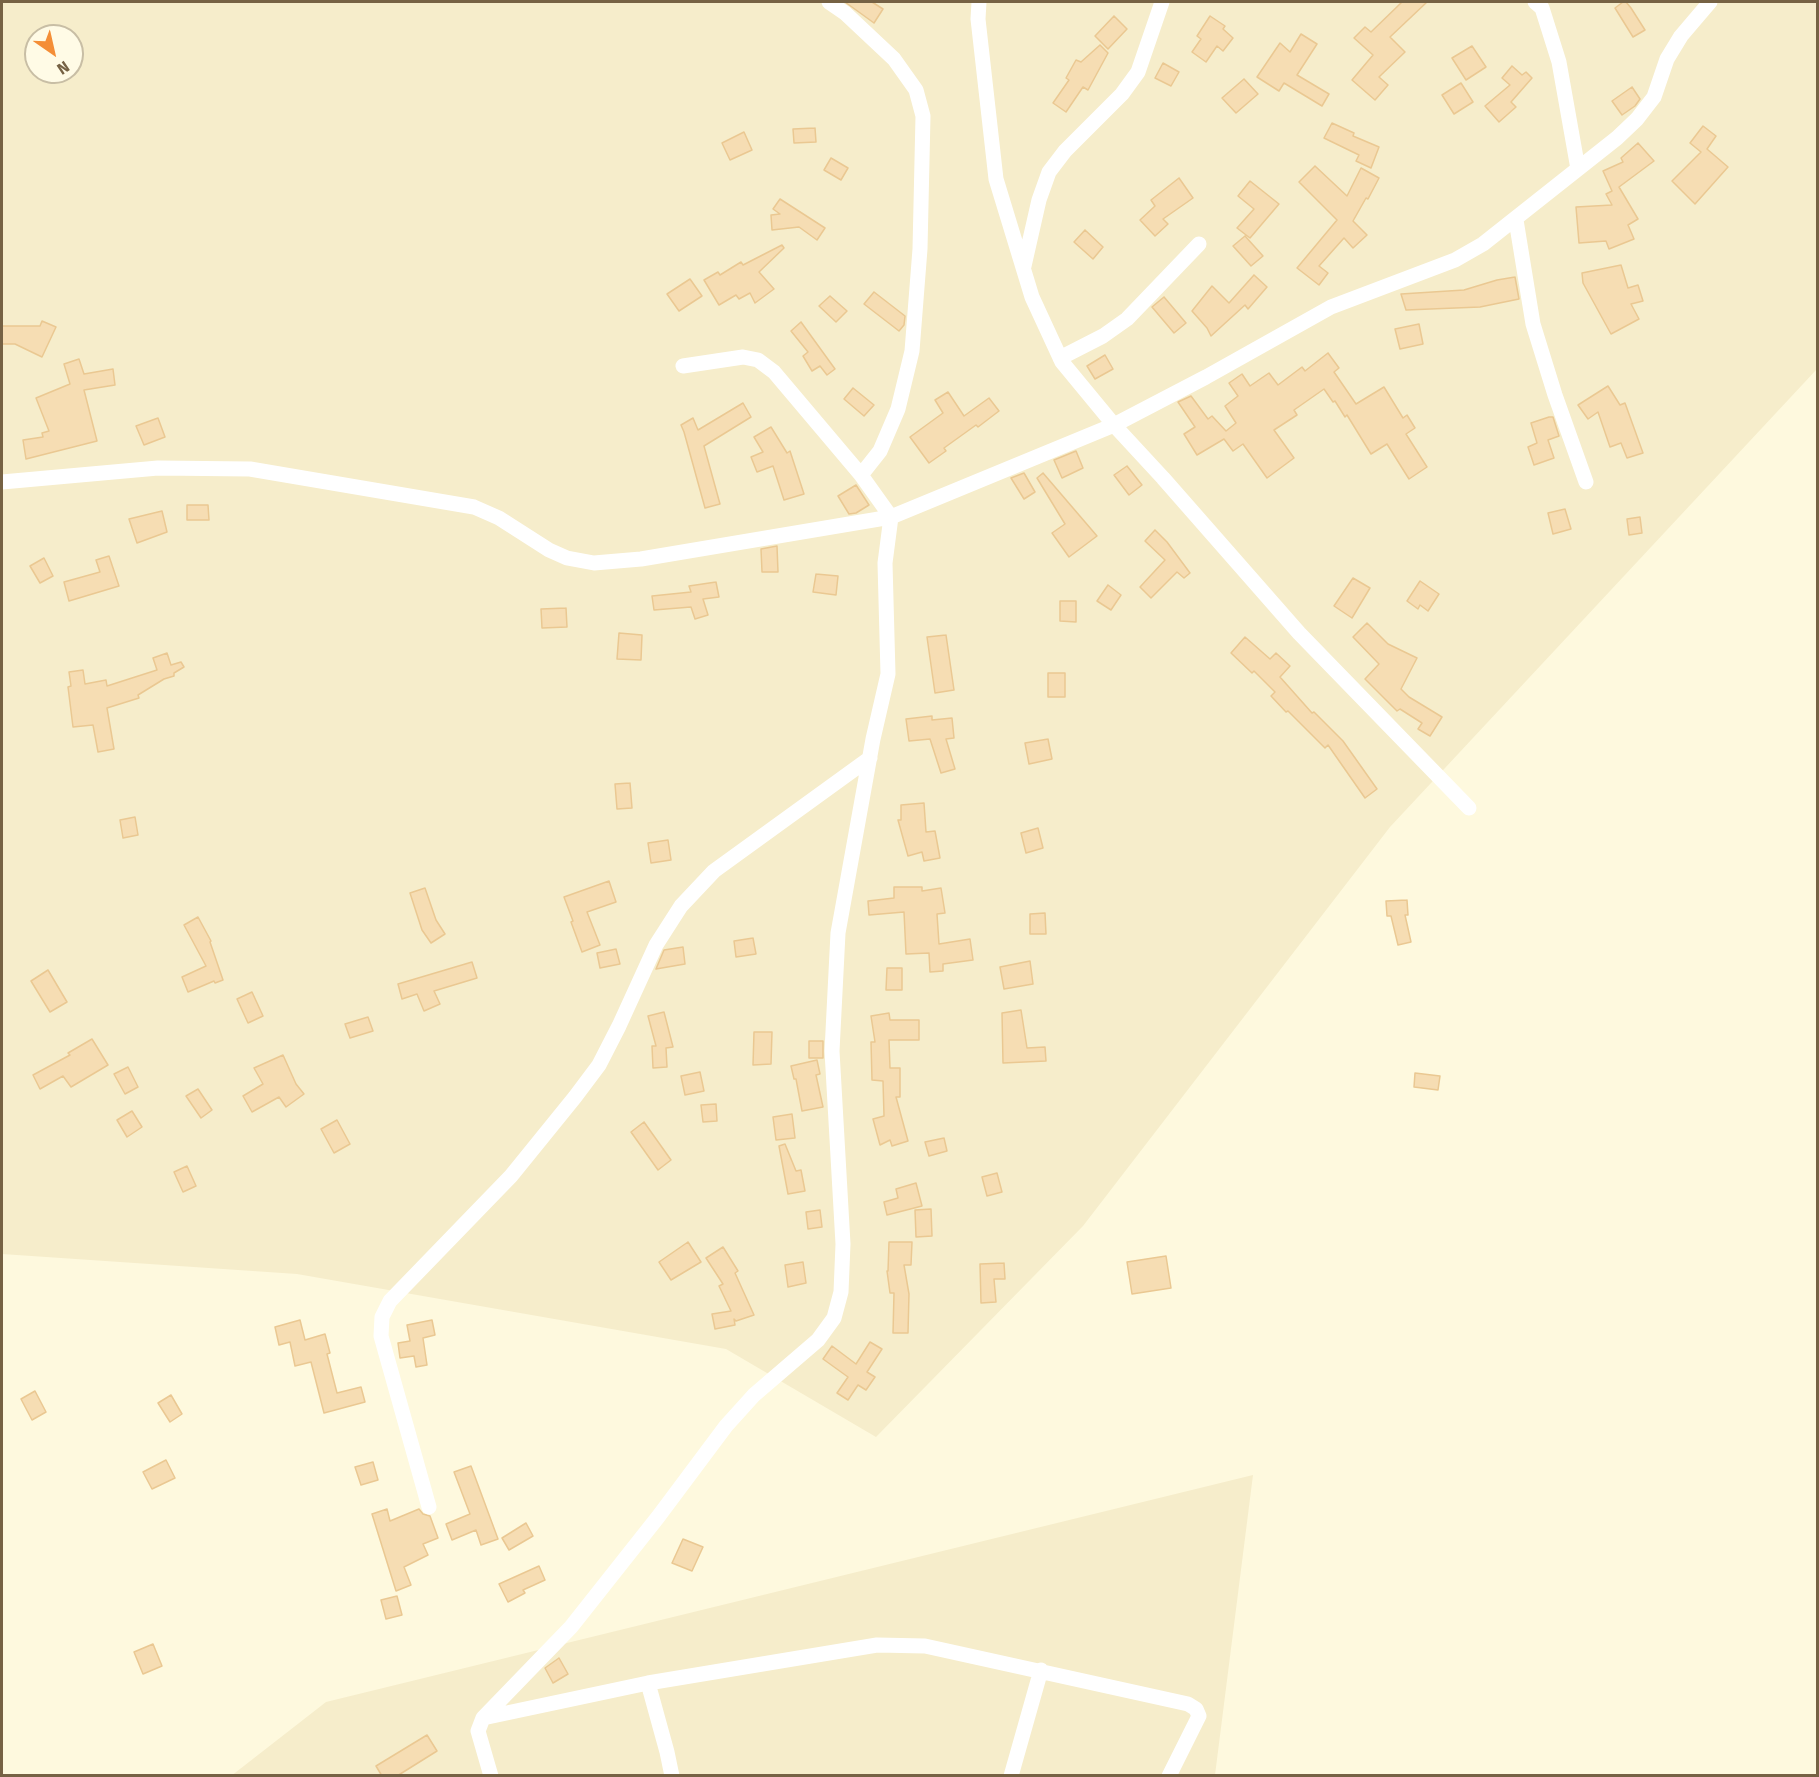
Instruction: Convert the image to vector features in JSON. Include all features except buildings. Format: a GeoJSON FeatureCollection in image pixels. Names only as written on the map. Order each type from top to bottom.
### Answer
{"type":"FeatureCollection","features":[{"type":"Feature","properties":{"kind":"street"},"geometry":{"type":"LineString","coordinates":[[830,2],[894,59],[916,90],[923,116],[920,249],[912,351],[898,409],[880,451],[861,475]]}},
{"type":"Feature","properties":{"kind":"street"},"geometry":{"type":"LineString","coordinates":[[979,2],[978,19],[996,179],[1032,297],[1060,358],[1114,425],[1299,633],[1469,808]]}},
{"type":"Feature","properties":{"kind":"street"},"geometry":{"type":"LineString","coordinates":[[1023,268],[1049,172],[1065,150],[1122,94],[1138,72],[1162,2]]}},
{"type":"Feature","properties":{"kind":"street"},"geometry":{"type":"LineString","coordinates":[[2,482],[158,468],[250,469],[474,507],[499,518],[549,550],[567,558],[594,563],[641,560],[891,517],[1114,425],[1331,307],[1455,260],[1483,244],[1617,138],[1636,119],[1654,97],[1667,59],[1681,36],[1710,2]]}},
{"type":"Feature","properties":{"kind":"street"},"geometry":{"type":"LineString","coordinates":[[1542,4],[1559,62],[1578,169]]}},
{"type":"Feature","properties":{"kind":"street"},"geometry":{"type":"LineString","coordinates":[[1516,220],[1533,324],[1586,482]]}},
{"type":"Feature","properties":{"kind":"street"},"geometry":{"type":"LineString","coordinates":[[1060,358],[1103,336],[1127,319],[1199,244]]}},
{"type":"Feature","properties":{"kind":"street"},"geometry":{"type":"LineString","coordinates":[[491,1776],[478,1731],[483,1718],[571,1627],[726,1426],[754,1395],[818,1340],[834,1318],[841,1292],[843,1244],[832,1050],[838,933],[888,674],[885,562],[891,517],[861,475],[774,372],[758,360],[743,357],[683,366]]}},
{"type":"Feature","properties":{"kind":"street"},"geometry":{"type":"LineString","coordinates":[[429,1507],[381,1336],[382,1317],[390,1300],[511,1176],[599,1065],[656,945],[681,906],[714,871],[870,759]]}},
{"type":"Feature","properties":{"kind":"street"},"geometry":{"type":"LineString","coordinates":[[483,1718],[648,1683],[877,1645],[925,1646],[1041,1670],[1188,1704],[1196,1708],[1199,1716],[1169,1776]]}},
{"type":"Feature","properties":{"kind":"street"},"geometry":{"type":"LineString","coordinates":[[1011,1776],[1041,1670]]}},
{"type":"Feature","properties":{"kind":"street"},"geometry":{"type":"LineString","coordinates":[[648,1683],[672,1776]]}},
{"type":"Feature","properties":{"kind":"shaded area"},"geometry":{"type":"Polygon","coordinates":[[[2,2],[1817,2],[1817,369],[1390,827],[1083,1226],[876,1437],[726,1349],[297,1274],[2,1254],[2,2]]]}},
{"type":"Feature","properties":{"kind":"shaded area"},"geometry":{"type":"Polygon","coordinates":[[[1253,1475],[1215,1775],[231,1776],[326,1702],[1253,1475]]]}}]}
